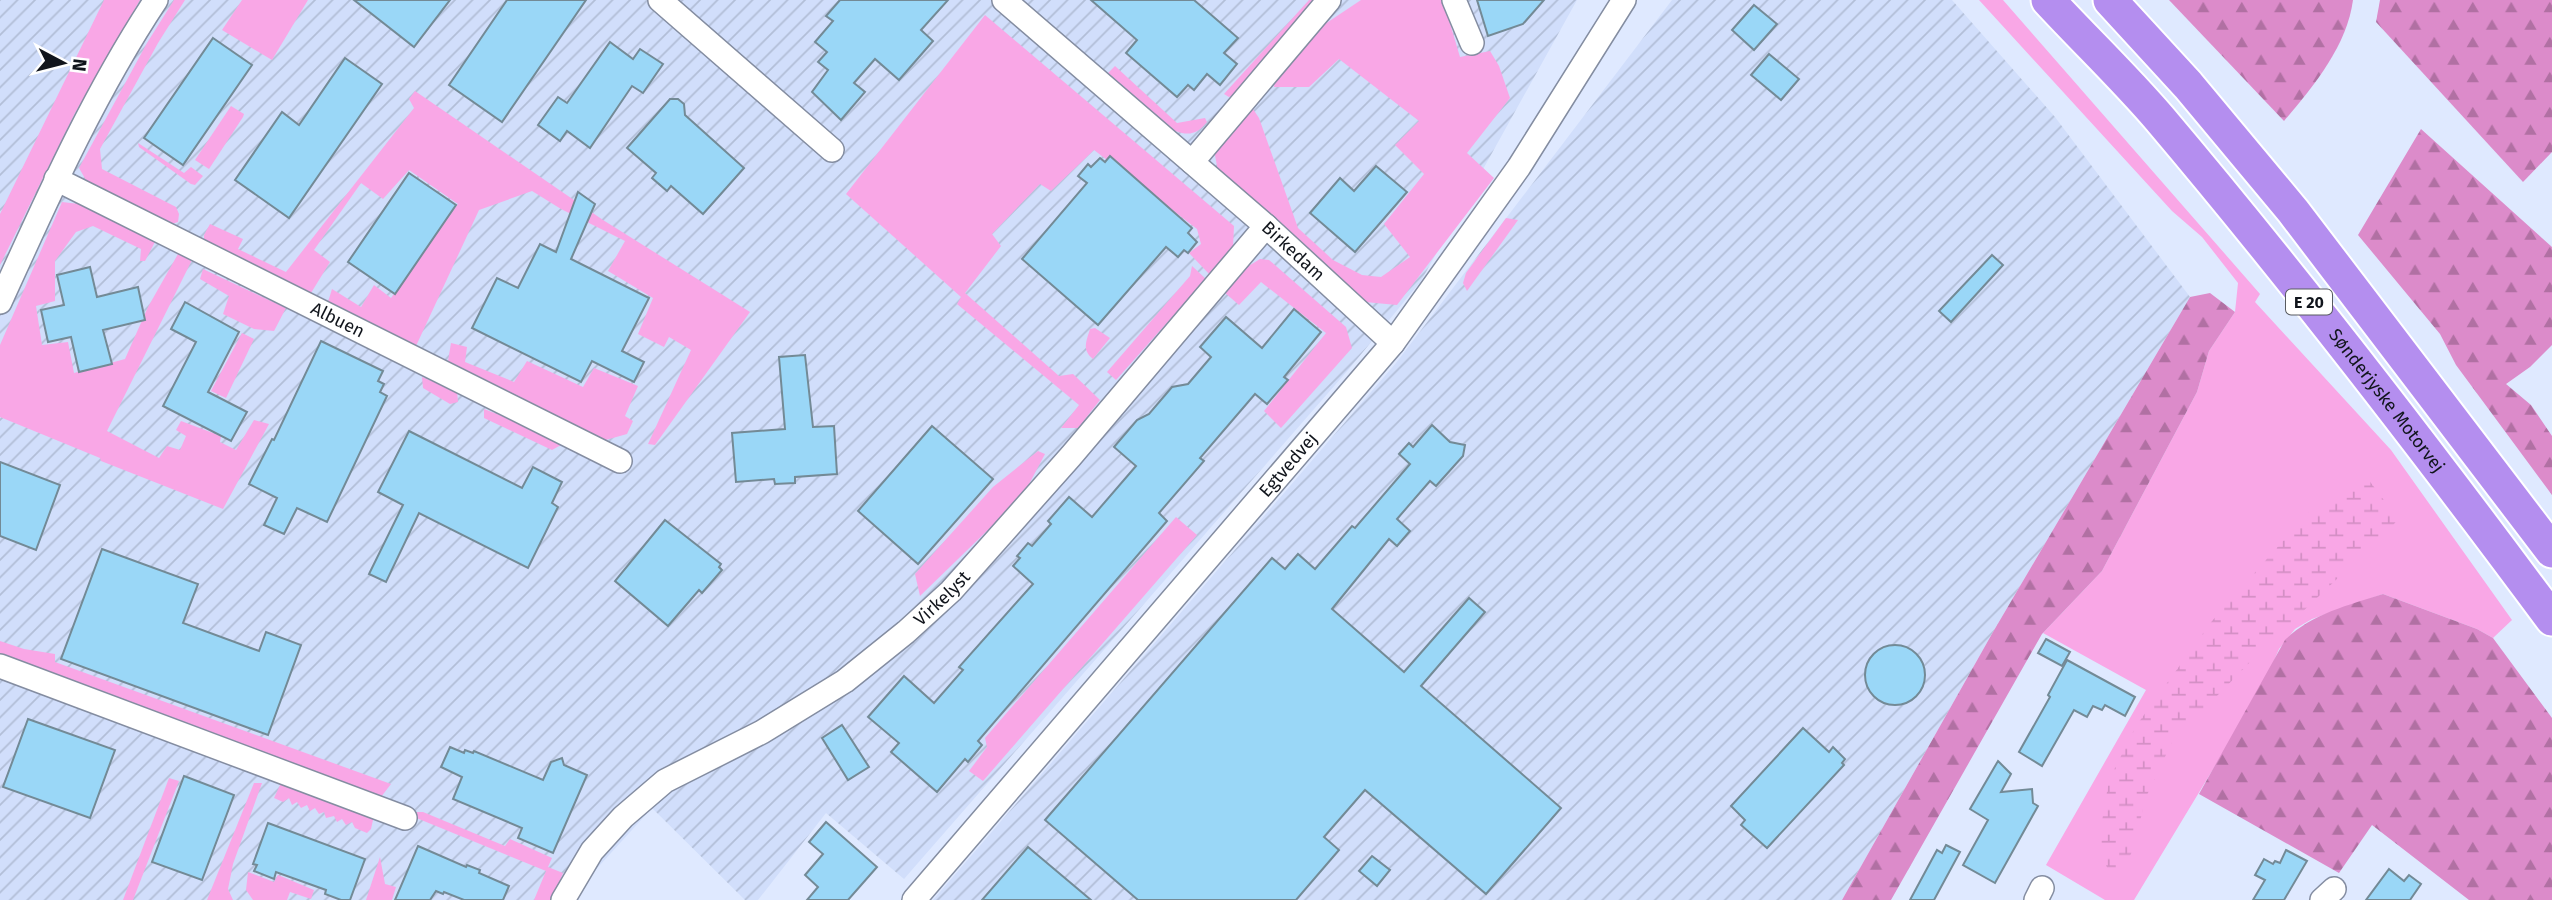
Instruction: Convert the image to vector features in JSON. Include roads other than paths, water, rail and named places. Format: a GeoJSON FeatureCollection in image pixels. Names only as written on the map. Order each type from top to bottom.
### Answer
{"type":"FeatureCollection","features":[{"type":"Feature","properties":{"kind":"highway","name":"Sønderjyske Motorvej"},"geometry":{"type":"LineString","coordinates":[[2048,0],[2159,117],[2303,293],[2452,485],[2552,620]]}},
{"type":"Feature","properties":{"kind":"highway","name":"E 20"},"geometry":{"type":"LineString","coordinates":[[2110,0],[2188,85],[2294,211],[2552,551]]}},
{"type":"Feature","properties":{"kind":"street"},"geometry":{"type":"LineString","coordinates":[[0,302],[56,179],[122,51],[156,0]]}},
{"type":"Feature","properties":{"kind":"street"},"geometry":{"type":"LineString","coordinates":[[660,0],[832,150]]}},
{"type":"Feature","properties":{"kind":"street","name":"Birkedam"},"geometry":{"type":"LineString","coordinates":[[1004,0],[1266,226],[1393,343]]}},
{"type":"Feature","properties":{"kind":"street"},"geometry":{"type":"LineString","coordinates":[[1192,162],[1329,0]]}},
{"type":"Feature","properties":{"kind":"street"},"geometry":{"type":"LineString","coordinates":[[1454,0],[1472,43]]}},
{"type":"Feature","properties":{"kind":"street","name":"Egtvedvej"},"geometry":{"type":"LineString","coordinates":[[914,900],[1393,343],[1519,167],[1623,0]]}},
{"type":"Feature","properties":{"kind":"street","name":"Albuen"},"geometry":{"type":"LineString","coordinates":[[56,179],[620,461]]}},
{"type":"Feature","properties":{"kind":"street","name":"Virkelyst"},"geometry":{"type":"LineString","coordinates":[[562,900],[592,851],[623,817],[665,781],[762,732],[845,681],[906,632],[951,591],[1071,456],[1266,226]]}},
{"type":"Feature","properties":{"kind":"street"},"geometry":{"type":"LineString","coordinates":[[0,666],[405,818]]}}]}
